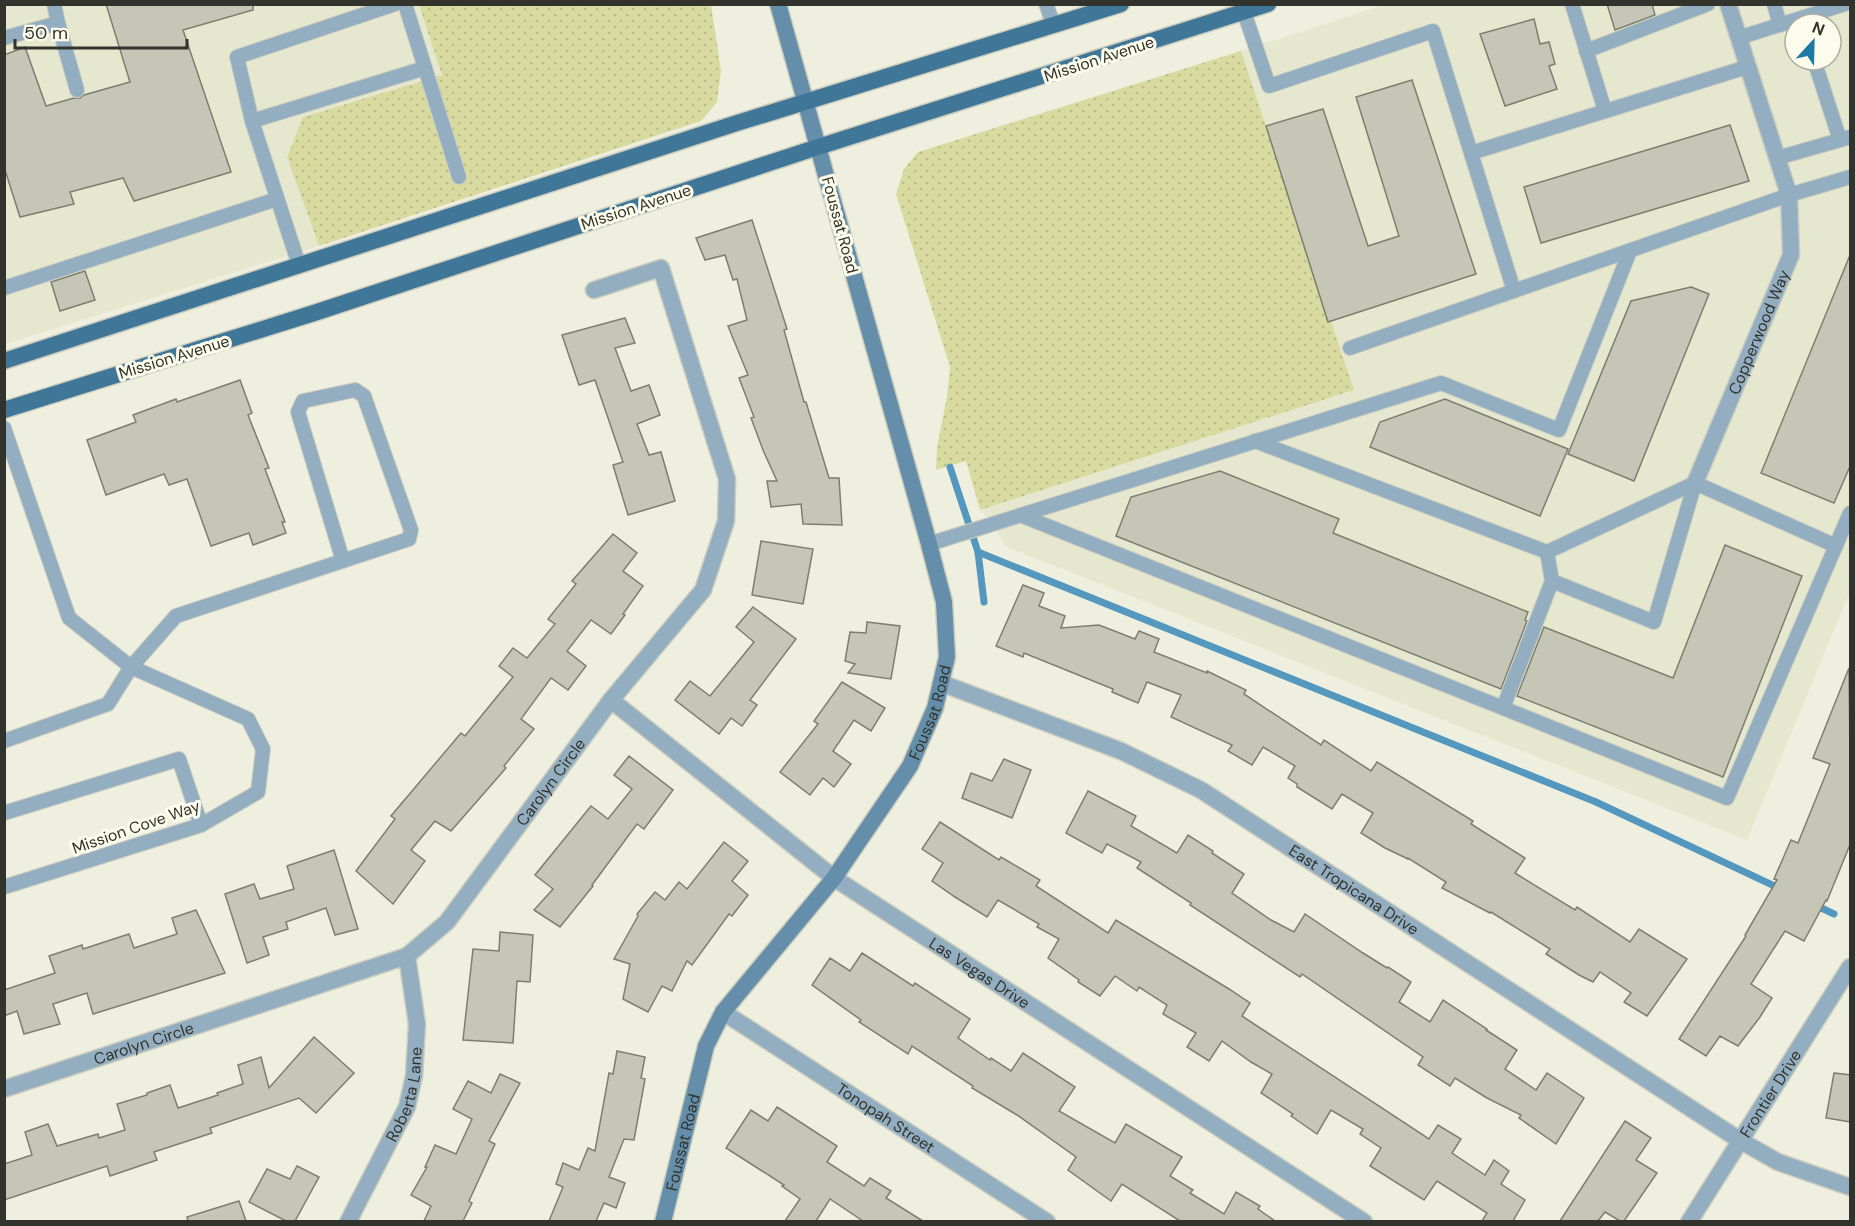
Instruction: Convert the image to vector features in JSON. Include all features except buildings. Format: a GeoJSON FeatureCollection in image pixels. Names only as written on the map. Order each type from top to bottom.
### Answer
{"type":"FeatureCollection","features":[{"type":"Feature","properties":{"kind":"main road","name":"Foussat Road"},"geometry":{"type":"LineString","coordinates":[[663,1221],[706,1046],[723,1012],[834,878],[910,766],[935,708],[947,657],[944,602],[929,544],[778,4]]}},
{"type":"Feature","properties":{"kind":"main road"},"geometry":{"type":"LineString","coordinates":[[4,361],[804,102],[1121,4]]}},
{"type":"Feature","properties":{"kind":"main road","name":"Mission Avenue"},"geometry":{"type":"LineString","coordinates":[[4,410],[314,313],[818,147],[1268,4]]}},
{"type":"Feature","properties":{"kind":"street","name":"Copperwood Way"},"geometry":{"type":"LineString","coordinates":[[1695,483],[1791,255],[1789,195],[1728,4]]}},
{"type":"Feature","properties":{"kind":"street","name":"Carolyn Circle"},"geometry":{"type":"LineString","coordinates":[[4,1089],[407,957],[447,922],[611,700],[703,590],[726,521],[727,479],[661,268],[594,290]]}},
{"type":"Feature","properties":{"kind":"street","name":"East Tropicana Drive"},"geometry":{"type":"LineString","coordinates":[[941,683],[1121,751],[1201,790],[1741,1141],[1778,1162],[1851,1187]]}},
{"type":"Feature","properties":{"kind":"street","name":"Las Vegas Drive"},"geometry":{"type":"LineString","coordinates":[[611,700],[834,878],[1364,1221]]}},
{"type":"Feature","properties":{"kind":"street","name":"Roberta Lane"},"geometry":{"type":"LineString","coordinates":[[348,1221],[407,1107],[412,1087],[417,1024],[407,957]]}},
{"type":"Feature","properties":{"kind":"street","name":"Frontier Drive"},"geometry":{"type":"LineString","coordinates":[[1689,1221],[1851,967]]}},
{"type":"Feature","properties":{"kind":"street","name":"Tonopah Street"},"geometry":{"type":"LineString","coordinates":[[723,1012],[1047,1221]]}},
{"type":"Feature","properties":{"kind":"lane"},"geometry":{"type":"LineString","coordinates":[[54,4],[78,90]]}},
{"type":"Feature","properties":{"kind":"lane"},"geometry":{"type":"LineString","coordinates":[[299,265],[252,121],[237,57],[395,4]]}},
{"type":"Feature","properties":{"kind":"lane"},"geometry":{"type":"LineString","coordinates":[[405,4],[459,177]]}},
{"type":"Feature","properties":{"kind":"lane"},"geometry":{"type":"LineString","coordinates":[[1047,4],[1054,26]]}},
{"type":"Feature","properties":{"kind":"lane"},"geometry":{"type":"LineString","coordinates":[[1572,4],[1605,111]]}},
{"type":"Feature","properties":{"kind":"lane"},"geometry":{"type":"LineString","coordinates":[[1586,51],[1708,4]]}},
{"type":"Feature","properties":{"kind":"lane"},"geometry":{"type":"LineString","coordinates":[[1774,4],[1780,25]]}},
{"type":"Feature","properties":{"kind":"lane"},"geometry":{"type":"LineString","coordinates":[[1824,12],[1845,4]]}},
{"type":"Feature","properties":{"kind":"lane"},"geometry":{"type":"LineString","coordinates":[[1244,12],[1269,86],[1433,31],[1514,291]]}},
{"type":"Feature","properties":{"kind":"lane"},"geometry":{"type":"LineString","coordinates":[[4,38],[58,23]]}},
{"type":"Feature","properties":{"kind":"lane"},"geometry":{"type":"LineString","coordinates":[[1738,38],[1783,24]]}},
{"type":"Feature","properties":{"kind":"lane"},"geometry":{"type":"LineString","coordinates":[[1471,153],[1747,67]]}},
{"type":"Feature","properties":{"kind":"lane"},"geometry":{"type":"LineString","coordinates":[[252,121],[425,68]]}},
{"type":"Feature","properties":{"kind":"lane"},"geometry":{"type":"LineString","coordinates":[[1777,158],[1845,138],[1819,72]]}},
{"type":"Feature","properties":{"kind":"lane"},"geometry":{"type":"LineString","coordinates":[[1350,348],[1789,195],[1851,177]]}},
{"type":"Feature","properties":{"kind":"lane"},"geometry":{"type":"LineString","coordinates":[[6,284],[277,199]]}},
{"type":"Feature","properties":{"kind":"lane"},"geometry":{"type":"LineString","coordinates":[[929,544],[1441,383],[1559,429],[1630,251]]}},
{"type":"Feature","properties":{"kind":"lane"},"geometry":{"type":"LineString","coordinates":[[4,741],[108,704],[131,668],[176,616],[343,561],[409,539],[411,530],[364,396],[356,390],[303,401],[298,412],[343,561]]}},
{"type":"Feature","properties":{"kind":"lane","name":"Mission Cove Way"},"geometry":{"type":"LineString","coordinates":[[4,428],[69,618],[131,668],[248,719],[263,748],[258,792],[201,825],[4,888]]}},
{"type":"Feature","properties":{"kind":"lane"},"geometry":{"type":"LineString","coordinates":[[1255,441],[1547,552],[1695,483],[1836,546]]}},
{"type":"Feature","properties":{"kind":"lane"},"geometry":{"type":"LineString","coordinates":[[1552,581],[1654,622],[1695,483]]}},
{"type":"Feature","properties":{"kind":"lane"},"geometry":{"type":"LineString","coordinates":[[1020,515],[1727,798],[1851,513]]}},
{"type":"Feature","properties":{"kind":"lane"},"geometry":{"type":"LineString","coordinates":[[1503,708],[1552,581],[1547,552]]}},
{"type":"Feature","properties":{"kind":"lane"},"geometry":{"type":"LineString","coordinates":[[4,813],[179,759],[201,825]]}},
{"type":"Feature","properties":{"kind":"shaded area"},"geometry":{"type":"Polygon","coordinates":[[[5,5],[419,5],[442,75],[303,117],[287,157],[319,246],[5,344],[5,5]]]}},
{"type":"Feature","properties":{"kind":"shaded area"},"geometry":{"type":"Polygon","coordinates":[[[1384,5],[1850,5],[1850,591],[1747,840],[1007,547],[981,510],[1354,390],[1241,51],[1384,5]]]}},
{"type":"Feature","properties":{"kind":"green space"},"geometry":{"type":"Polygon","coordinates":[[[419,5],[711,5],[721,71],[717,102],[701,121],[319,246],[287,157],[303,117],[442,75],[419,5]]]}},
{"type":"Feature","properties":{"kind":"green space"},"geometry":{"type":"Polygon","coordinates":[[[1241,51],[1354,390],[980,510],[966,461],[936,470],[937,447],[947,397],[950,367],[896,194],[904,169],[918,152],[1241,51]]]}},
{"type":"Feature","properties":{"kind":"waterway"},"geometry":{"type":"LineString","coordinates":[[950,467],[978,552],[984,602]]}},
{"type":"Feature","properties":{"kind":"waterway"},"geometry":{"type":"LineString","coordinates":[[978,552],[1596,802],[1781,889]]}},
{"type":"Feature","properties":{"kind":"waterway"},"geometry":{"type":"LineString","coordinates":[[1815,905],[1834,914]]}}]}
